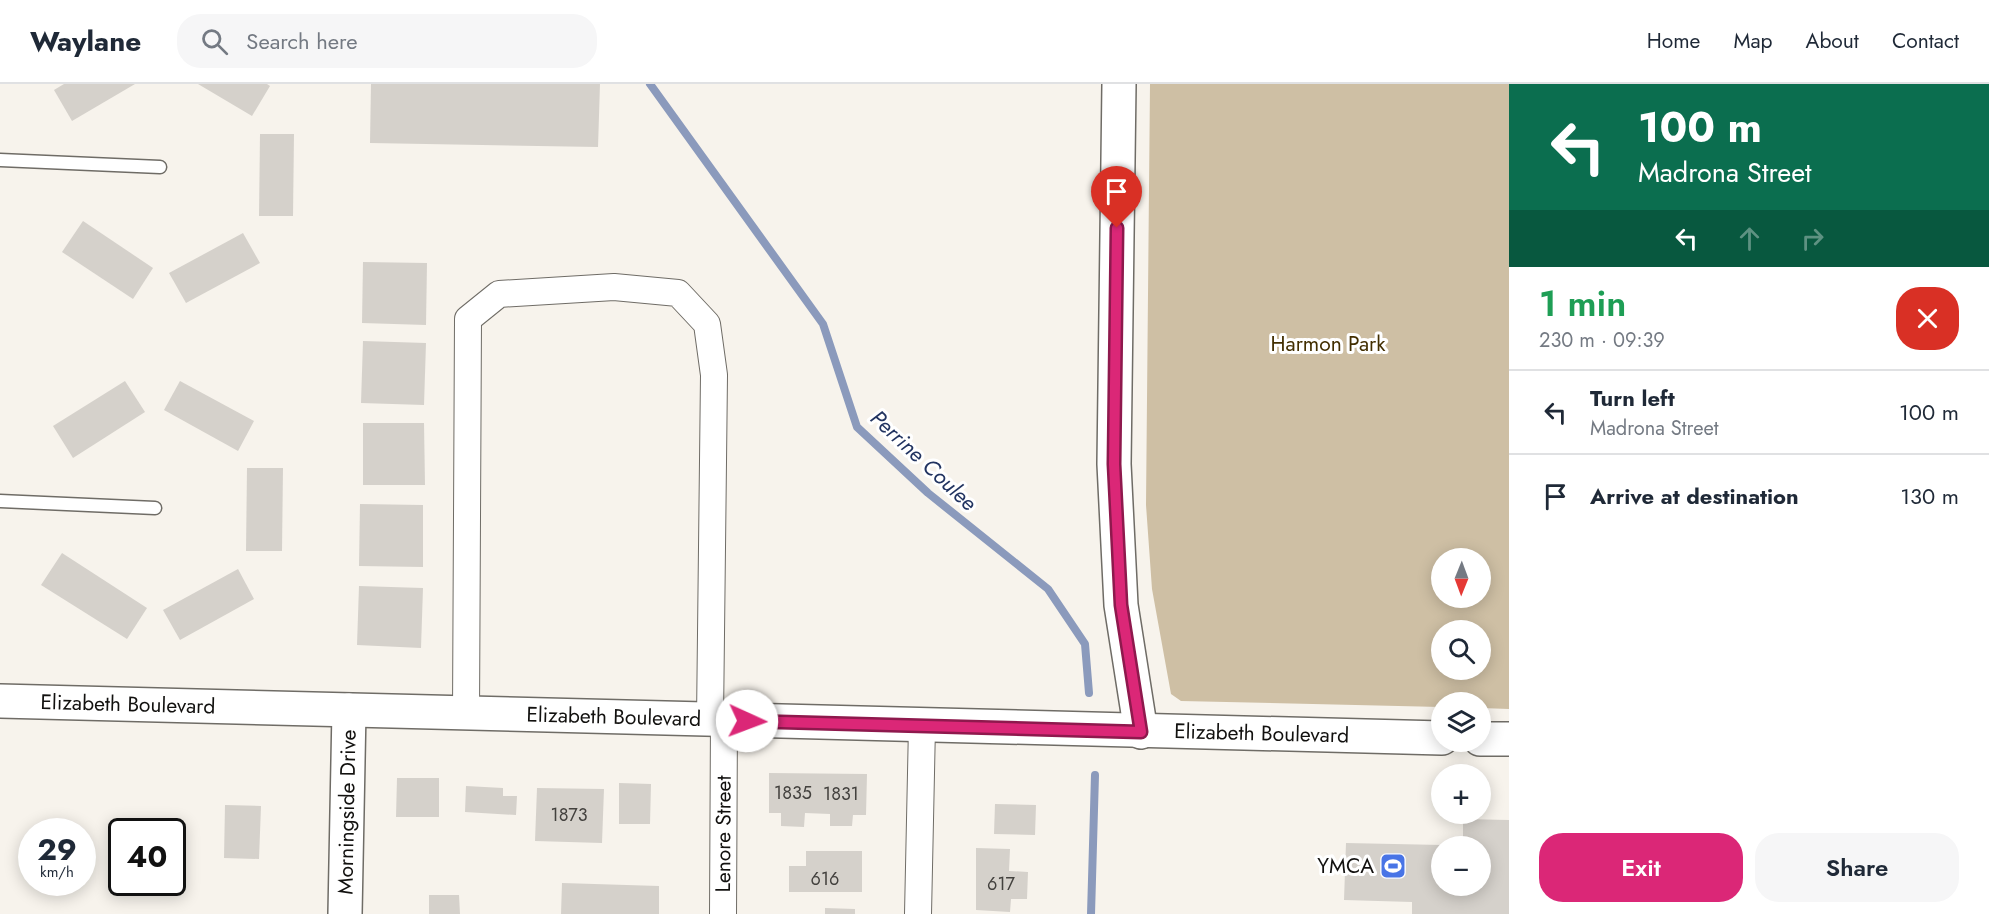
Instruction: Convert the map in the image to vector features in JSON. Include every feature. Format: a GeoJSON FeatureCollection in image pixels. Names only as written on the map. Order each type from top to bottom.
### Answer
{"type":"FeatureCollection","features":[{"type":"Feature","properties":{"kind":"street"},"geometry":{"type":"LineString","coordinates":[[1119,84],[1114,464],[1121,605],[1141,732]]}},
{"type":"Feature","properties":{"kind":"street","name":"Lenore Street"},"geometry":{"type":"LineString","coordinates":[[466,714],[468,319],[499,294],[614,287],[678,293],[707,324],[714,375],[717,720],[723,914]]}},
{"type":"Feature","properties":{"kind":"street","name":"Elizabeth Boulevard"},"geometry":{"type":"LineString","coordinates":[[0,701],[1431,738]]}},
{"type":"Feature","properties":{"kind":"street","name":"Morningside Drive"},"geometry":{"type":"LineString","coordinates":[[345,914],[348,710]]}},
{"type":"Feature","properties":{"kind":"street"},"geometry":{"type":"LineString","coordinates":[[918,914],[922,726]]}},
{"type":"Feature","properties":{"kind":"street"},"geometry":{"type":"LineString","coordinates":[[1491,739],[1509,739]]}},
{"type":"Feature","properties":{"kind":"lane"},"geometry":{"type":"LineString","coordinates":[[0,160],[160,167]]}},
{"type":"Feature","properties":{"kind":"lane"},"geometry":{"type":"LineString","coordinates":[[0,501],[155,508]]}},
{"type":"Feature","properties":{"kind":"green space","name":"Harmon Park"},"geometry":{"type":"Polygon","coordinates":[[[1150,84],[1509,84],[1509,709],[1491,708],[1491,692],[1431,692],[1431,707],[1181,701],[1171,694],[1152,589],[1146,505],[1150,84]]]}},
{"type":"Feature","properties":{"kind":"building"},"geometry":{"type":"Polygon","coordinates":[[[64,84],[135,84],[72,121],[54,90],[64,84]]]}},
{"type":"Feature","properties":{"kind":"building"},"geometry":{"type":"Polygon","coordinates":[[[198,84],[267,84],[270,86],[252,116],[198,84]]]}},
{"type":"Feature","properties":{"kind":"building"},"geometry":{"type":"Polygon","coordinates":[[[371,84],[600,84],[598,147],[370,143],[371,84]]]}},
{"type":"Feature","properties":{"kind":"building"},"geometry":{"type":"Polygon","coordinates":[[[260,134],[294,134],[293,216],[259,216],[260,134]]]}},
{"type":"Feature","properties":{"kind":"building"},"geometry":{"type":"Polygon","coordinates":[[[83,221],[153,268],[133,299],[62,252],[83,221]]]}},
{"type":"Feature","properties":{"kind":"building"},"geometry":{"type":"Polygon","coordinates":[[[243,233],[260,263],[186,303],[169,273],[243,233]]]}},
{"type":"Feature","properties":{"kind":"building"},"geometry":{"type":"Polygon","coordinates":[[[363,262],[427,263],[426,325],[362,323],[363,262]]]}},
{"type":"Feature","properties":{"kind":"building"},"geometry":{"type":"Polygon","coordinates":[[[363,341],[426,343],[424,405],[361,403],[363,341]]]}},
{"type":"Feature","properties":{"kind":"building"},"geometry":{"type":"Polygon","coordinates":[[[125,381],[145,412],[73,458],[53,426],[125,381]]]}},
{"type":"Feature","properties":{"kind":"building"},"geometry":{"type":"Polygon","coordinates":[[[180,381],[254,421],[238,451],[164,410],[180,381]]]}},
{"type":"Feature","properties":{"kind":"building"},"geometry":{"type":"Polygon","coordinates":[[[363,423],[424,423],[425,485],[363,485],[363,423]]]}},
{"type":"Feature","properties":{"kind":"building"},"geometry":{"type":"Polygon","coordinates":[[[247,468],[283,468],[282,551],[246,551],[247,468]]]}},
{"type":"Feature","properties":{"kind":"building"},"geometry":{"type":"Polygon","coordinates":[[[360,504],[423,505],[423,567],[359,566],[360,504]]]}},
{"type":"Feature","properties":{"kind":"building"},"geometry":{"type":"Polygon","coordinates":[[[62,553],[147,608],[127,639],[41,585],[62,553]]]}},
{"type":"Feature","properties":{"kind":"building"},"geometry":{"type":"Polygon","coordinates":[[[238,569],[254,599],[180,640],[163,610],[238,569]]]}},
{"type":"Feature","properties":{"kind":"building"},"geometry":{"type":"Polygon","coordinates":[[[359,586],[423,588],[421,648],[357,645],[359,586]]]}},
{"type":"Feature","properties":{"kind":"building"},"geometry":{"type":"Polygon","coordinates":[[[769,773],[867,774],[866,815],[853,815],[852,826],[830,826],[830,814],[805,813],[804,827],[781,826],[781,813],[769,813],[769,773]]]}},
{"type":"Feature","properties":{"kind":"building"},"geometry":{"type":"Polygon","coordinates":[[[397,778],[439,778],[439,817],[396,817],[397,778]]]}},
{"type":"Feature","properties":{"kind":"building"},"geometry":{"type":"Polygon","coordinates":[[[619,783],[651,784],[650,824],[619,824],[619,783]]]}},
{"type":"Feature","properties":{"kind":"building"},"geometry":{"type":"Polygon","coordinates":[[[466,786],[503,788],[503,796],[517,796],[516,815],[465,812],[466,786]]]}},
{"type":"Feature","properties":{"kind":"building"},"geometry":{"type":"Polygon","coordinates":[[[537,788],[604,789],[602,843],[535,841],[537,788]]]}},
{"type":"Feature","properties":{"kind":"building"},"geometry":{"type":"Polygon","coordinates":[[[995,804],[1036,805],[1035,835],[994,834],[995,804]]]}},
{"type":"Feature","properties":{"kind":"building"},"geometry":{"type":"Polygon","coordinates":[[[225,805],[261,806],[259,859],[224,858],[225,805]]]}},
{"type":"Feature","properties":{"kind":"building","name":"YMCA"},"geometry":{"type":"Polygon","coordinates":[[[1491,820],[1509,820],[1509,914],[1412,914],[1412,902],[1344,900],[1346,843],[1431,845],[1431,896],[1491,896],[1491,836],[1463,836],[1463,824],[1491,824],[1491,820]]]}},
{"type":"Feature","properties":{"kind":"building"},"geometry":{"type":"Polygon","coordinates":[[[976,848],[1010,849],[1009,871],[1028,872],[1027,899],[1011,899],[1010,912],[976,910],[976,848]]]}},
{"type":"Feature","properties":{"kind":"building"},"geometry":{"type":"Polygon","coordinates":[[[806,851],[862,851],[862,892],[789,892],[789,866],[806,866],[806,851]]]}},
{"type":"Feature","properties":{"kind":"building"},"geometry":{"type":"Polygon","coordinates":[[[562,883],[659,886],[659,914],[561,914],[562,883]]]}},
{"type":"Feature","properties":{"kind":"building"},"geometry":{"type":"Polygon","coordinates":[[[429,895],[459,895],[460,914],[429,914],[429,895]]]}},
{"type":"Feature","properties":{"kind":"building"},"geometry":{"type":"Polygon","coordinates":[[[825,908],[855,909],[855,914],[825,914],[825,908]]]}},
{"type":"Feature","properties":{"kind":"waterway","name":"Perrine Coulee"},"geometry":{"type":"LineString","coordinates":[[650,84],[823,324],[857,427],[928,493],[1048,589],[1085,644],[1089,693]]}},
{"type":"Feature","properties":{"kind":"waterway","name":"Perrine Coulee"},"geometry":{"type":"LineString","coordinates":[[1091,914],[1095,775]]}},
{"type":"Feature","properties":{"kind":"place","name":"YMCA"},"geometry":{"type":"Point","coordinates":[1393,866]}},
{"type":"Feature","properties":{"kind":"route"},"geometry":{"type":"LineString","coordinates":[[747,721],[1141,732],[1121,605],[1114,464],[1117,228]]}}]}
